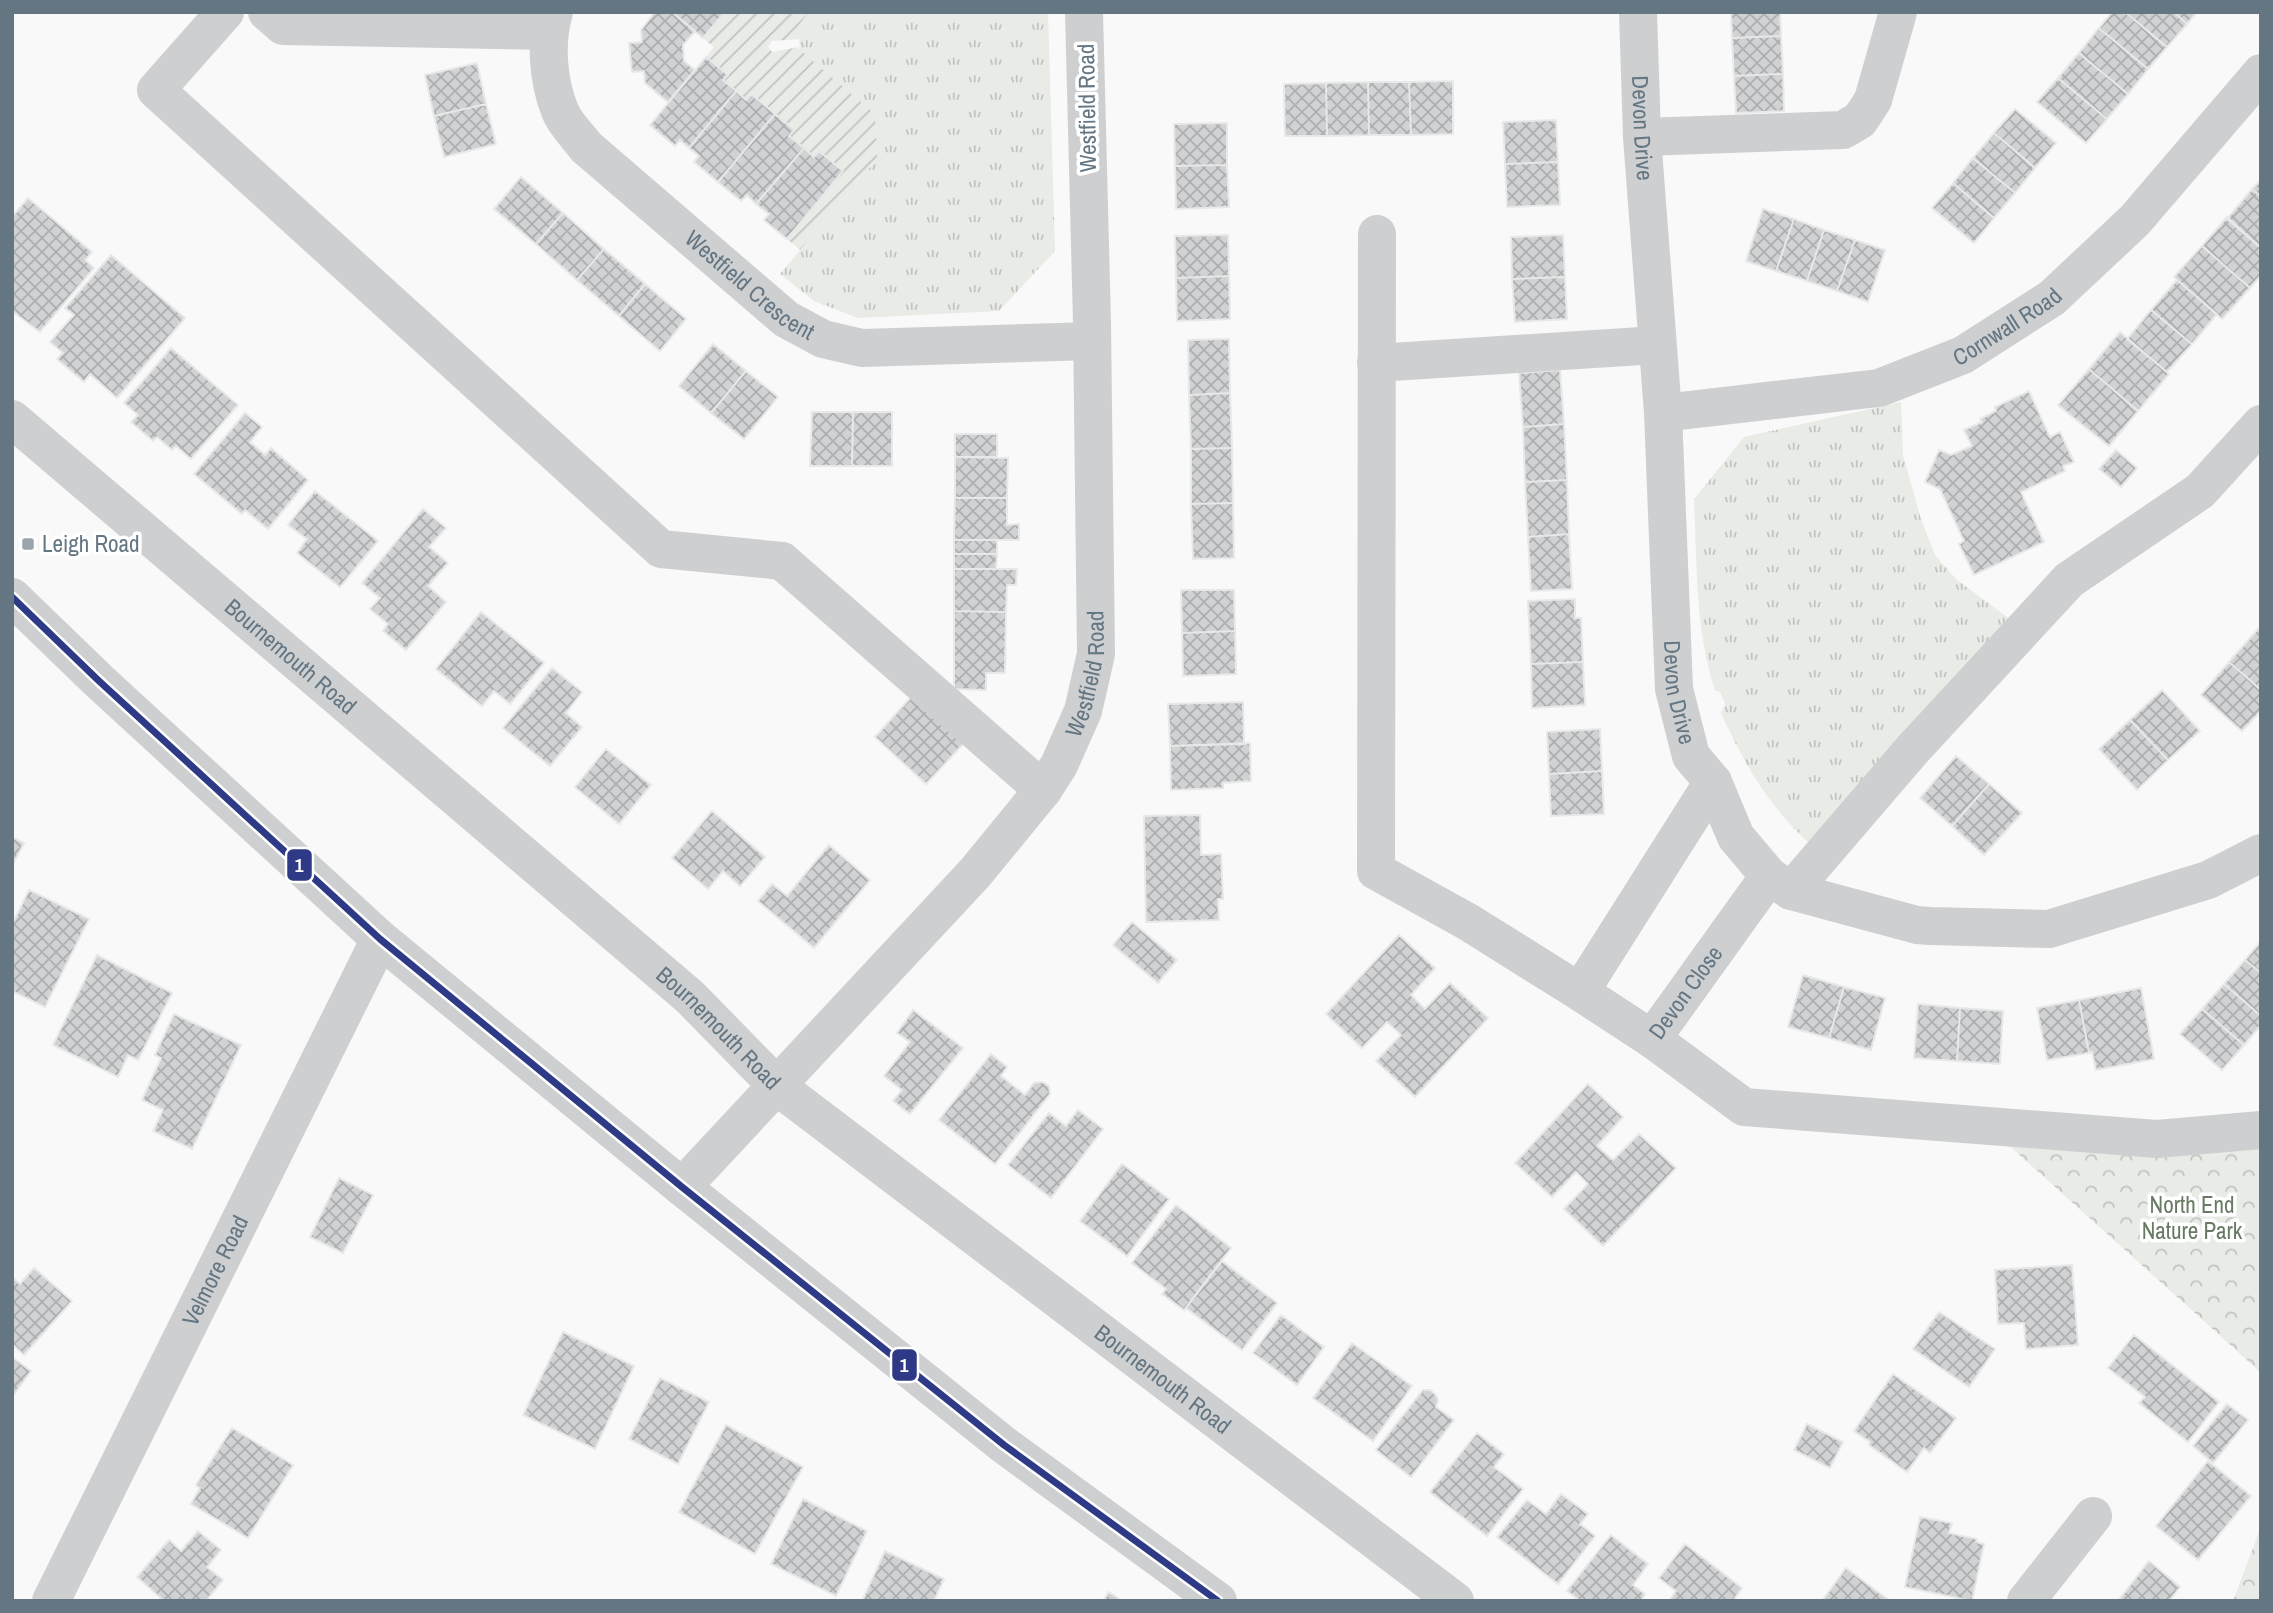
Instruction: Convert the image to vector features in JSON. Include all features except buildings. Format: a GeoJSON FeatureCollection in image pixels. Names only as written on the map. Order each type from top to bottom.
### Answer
{"type":"FeatureCollection","features":[{"type":"Feature","properties":{"kind":"street"},"geometry":{"type":"LineString","coordinates":[[225,12],[156,90],[660,549],[782,561],[1043,790]]}},
{"type":"Feature","properties":{"kind":"street"},"geometry":{"type":"LineString","coordinates":[[267,12],[283,26],[552,22]]}},
{"type":"Feature","properties":{"kind":"street","name":"Westfield Road"},"geometry":{"type":"LineString","coordinates":[[682,1187],[975,873],[1043,790],[1059,765],[1083,711],[1096,654],[1084,12]]}},
{"type":"Feature","properties":{"kind":"street","name":"Devon Drive"},"geometry":{"type":"LineString","coordinates":[[1637,12],[1642,137],[1663,413],[1674,689],[1691,756],[1713,782],[1736,837],[1780,883]]}},
{"type":"Feature","properties":{"kind":"street"},"geometry":{"type":"LineString","coordinates":[[1642,137],[1843,130],[1860,120],[1873,100],[1898,12]]}},
{"type":"Feature","properties":{"kind":"street","name":"Westfield Crescent"},"geometry":{"type":"LineString","coordinates":[[552,22],[550,72],[560,113],[586,147],[786,319],[831,342],[862,348],[1092,341]]}},
{"type":"Feature","properties":{"kind":"street","name":"Cornwall Road"},"geometry":{"type":"LineString","coordinates":[[1663,413],[1879,388],[1963,355],[2052,298],[2135,220],[2261,73]]}},
{"type":"Feature","properties":{"kind":"street"},"geometry":{"type":"LineString","coordinates":[[1377,234],[1376,363],[1657,345]]}},
{"type":"Feature","properties":{"kind":"street","name":"Devon Close"},"geometry":{"type":"LineString","coordinates":[[1376,363],[1376,871],[1468,922],[1653,1039],[1780,883],[1922,738],[2069,580],[2200,491],[2261,424]]}},
{"type":"Feature","properties":{"kind":"street","name":"Bournemouth Road"},"geometry":{"type":"LineString","coordinates":[[12,419],[690,997],[778,1087],[1455,1601]]}},
{"type":"Feature","properties":{"kind":"street"},"geometry":{"type":"LineString","coordinates":[[12,597],[99,681],[380,939],[682,1187],[1004,1445],[1218,1601]]}},
{"type":"Feature","properties":{"kind":"street"},"geometry":{"type":"LineString","coordinates":[[1580,992],[1713,782]]}},
{"type":"Feature","properties":{"kind":"street"},"geometry":{"type":"LineString","coordinates":[[1780,883],[1917,925],[2049,929],[2208,880],[2261,853]]}},
{"type":"Feature","properties":{"kind":"street","name":"Velmore Road"},"geometry":{"type":"LineString","coordinates":[[51,1601],[380,939]]}},
{"type":"Feature","properties":{"kind":"street"},"geometry":{"type":"LineString","coordinates":[[1653,1039],[1744,1107],[2157,1139],[2261,1130]]}},
{"type":"Feature","properties":{"kind":"street"},"geometry":{"type":"LineString","coordinates":[[2026,1601],[2093,1517]]}},
{"type":"Feature","properties":{"kind":"green space"},"geometry":{"type":"Polygon","coordinates":[[[723,12],[809,12],[798,26],[799,39],[772,41],[768,46],[772,52],[799,47],[875,114],[877,159],[800,250],[787,239],[843,171],[819,151],[814,157],[789,136],[794,130],[751,95],[746,100],[723,80],[728,74],[706,57],[714,47],[703,38],[723,12]]]}},
{"type":"Feature","properties":{"kind":"green space"},"geometry":{"type":"Polygon","coordinates":[[[809,12],[1048,12],[1055,251],[999,311],[858,318],[814,301],[780,274],[877,159],[800,50],[798,26],[809,12]]]}},
{"type":"Feature","properties":{"kind":"green space"},"geometry":{"type":"Polygon","coordinates":[[[1901,402],[1903,455],[1920,516],[1935,555],[1957,580],[2014,622],[1815,848],[1799,834],[1760,786],[1721,713],[1725,704],[1720,692],[1715,690],[1708,667],[1700,620],[1694,499],[1744,437],[1901,402]]]}},
{"type":"Feature","properties":{"kind":"green space","name":"North End Nature Park"},"geometry":{"type":"Polygon","coordinates":[[[2005,1142],[2261,1148],[2261,1373],[2227,1342],[2005,1142]]]}},
{"type":"Feature","properties":{"kind":"green space"},"geometry":{"type":"Polygon","coordinates":[[[2261,1530],[2261,1601],[2233,1601],[2259,1532],[2261,1530]]]}},
{"type":"Feature","properties":{"kind":"transit line","name":"1"},"geometry":{"type":"LineString","coordinates":[[12,597],[99,681],[380,939],[682,1187],[1004,1445],[1218,1601]]}},
{"type":"Feature","properties":{"kind":"place","name":"Leigh Road"},"geometry":{"type":"Point","coordinates":[28,544]}}]}
